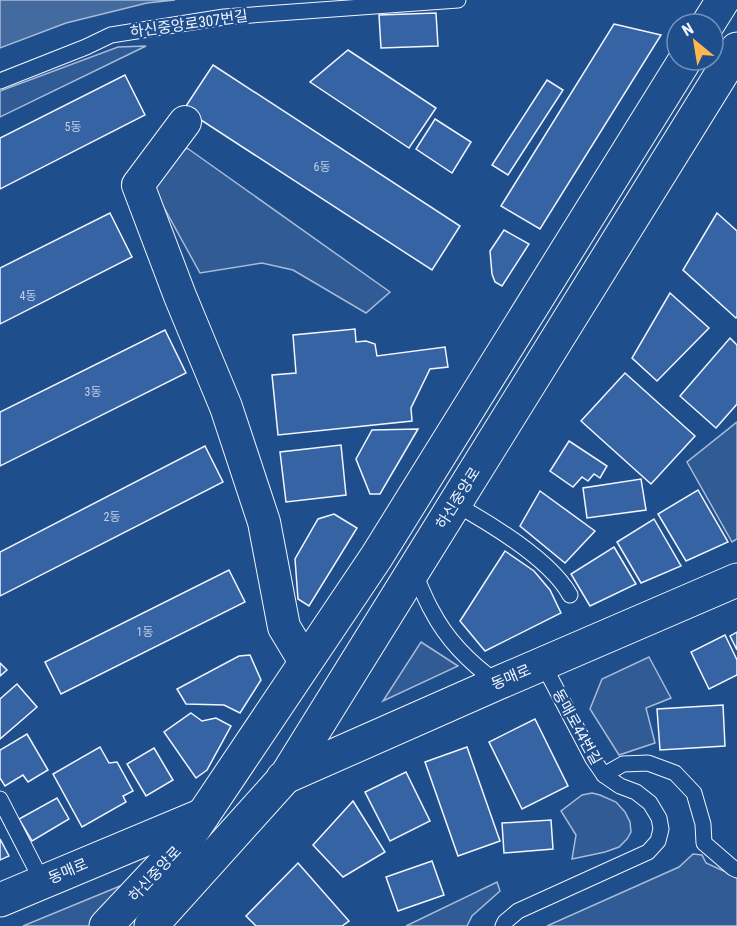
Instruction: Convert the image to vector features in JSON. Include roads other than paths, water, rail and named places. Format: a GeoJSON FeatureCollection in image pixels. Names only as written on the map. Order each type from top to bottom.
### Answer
{"type":"FeatureCollection","features":[{"type":"Feature","properties":{"kind":"street","name":"하신중앙로"},"geometry":{"type":"LineString","coordinates":[[151,926],[286,776],[737,49]]}},
{"type":"Feature","properties":{"kind":"street","name":"하신중앙로"},"geometry":{"type":"LineString","coordinates":[[106,926],[184,842],[377,556],[678,72]]}},
{"type":"Feature","properties":{"kind":"street"},"geometry":{"type":"LineString","coordinates":[[185,122],[138,184],[180,296],[226,407],[264,522],[284,627],[302,657],[308,658]]}},
{"type":"Feature","properties":{"kind":"street","name":"동매로"},"geometry":{"type":"LineString","coordinates":[[0,900],[203,815],[286,776],[737,580]]}},
{"type":"Feature","properties":{"kind":"lane","name":"하신중앙로307번길"},"geometry":{"type":"LineString","coordinates":[[0,81],[111,35],[224,17],[458,0]]}},
{"type":"Feature","properties":{"kind":"lane"},"geometry":{"type":"LineString","coordinates":[[455,504],[501,532],[541,561],[565,585],[570,595]]}},
{"type":"Feature","properties":{"kind":"lane"},"geometry":{"type":"LineString","coordinates":[[413,571],[431,610],[449,637],[465,657],[498,683]]}},
{"type":"Feature","properties":{"kind":"lane","name":"동매로44번길"},"geometry":{"type":"LineString","coordinates":[[543,664],[588,750],[604,775],[623,764],[648,763],[675,773],[694,793],[703,824],[704,843],[737,870]]}},
{"type":"Feature","properties":{"kind":"lane"},"geometry":{"type":"LineString","coordinates":[[503,926],[518,911],[648,852],[658,841],[661,829],[659,818],[650,803],[636,792],[620,786],[604,775]]}},
{"type":"Feature","properties":{"kind":"lane"},"geometry":{"type":"LineString","coordinates":[[0,799],[42,881]]}}]}
